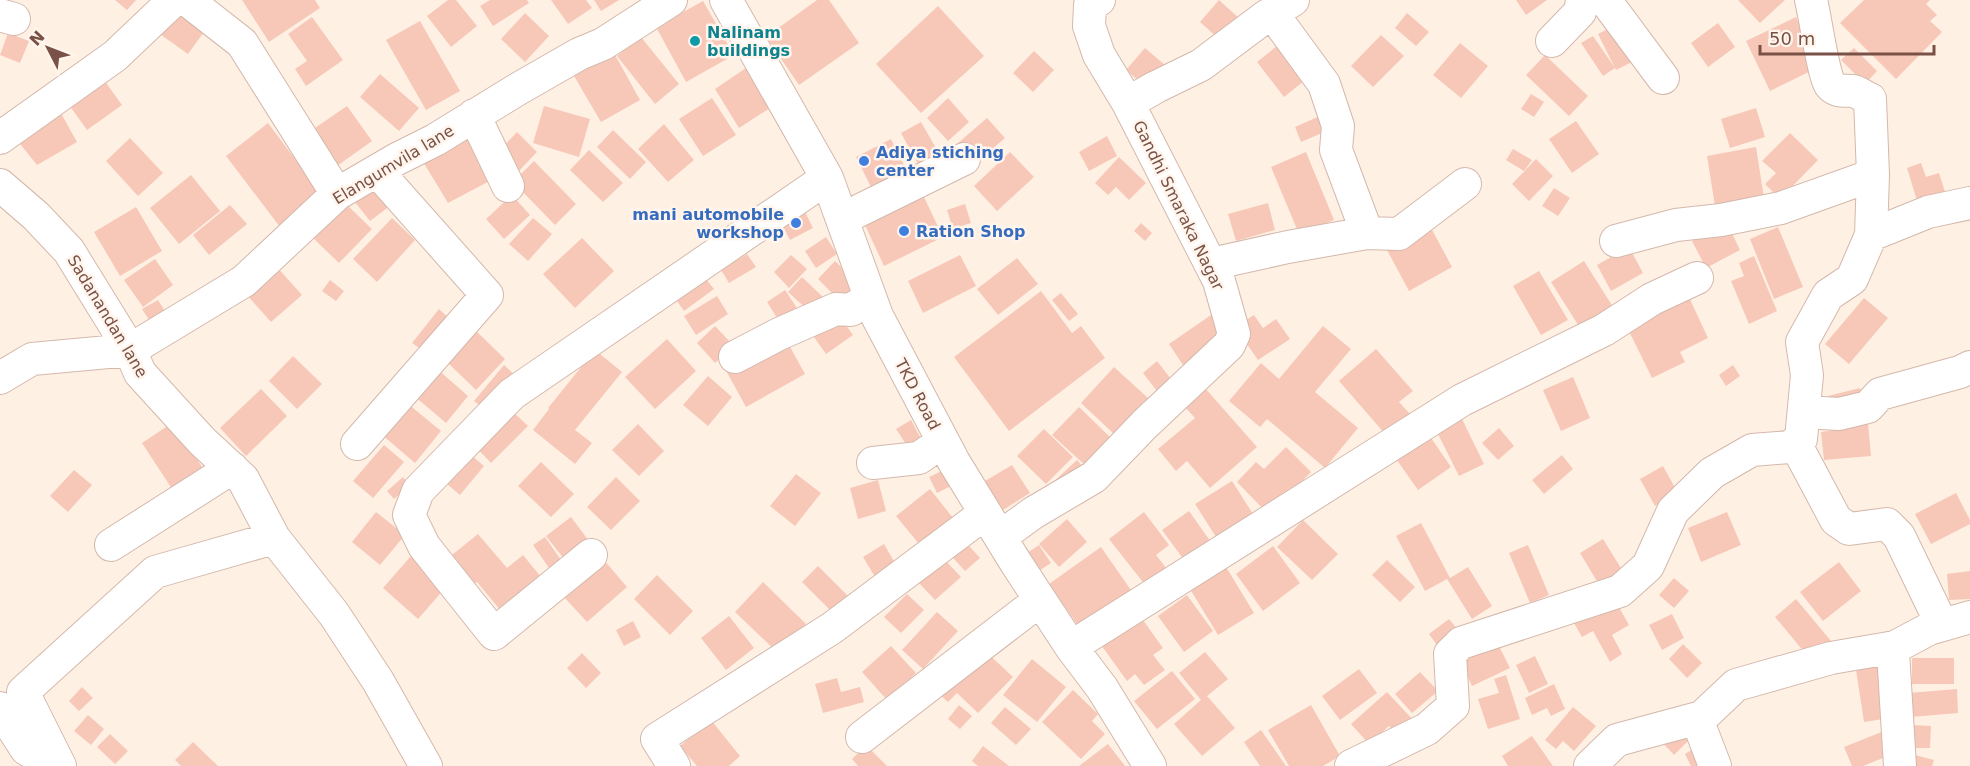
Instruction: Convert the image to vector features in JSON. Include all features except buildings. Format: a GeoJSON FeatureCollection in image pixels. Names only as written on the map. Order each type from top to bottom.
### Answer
{"type":"FeatureCollection","features":[{"type":"Feature","properties":{"kind":"street"},"geometry":{"type":"LineString","coordinates":[[0,138],[115,56],[174,0]]}},
{"type":"Feature","properties":{"kind":"street"},"geometry":{"type":"LineString","coordinates":[[187,0],[242,43],[337,194]]}},
{"type":"Feature","properties":{"kind":"street","name":"Elangumvila lane"},"geometry":{"type":"LineString","coordinates":[[130,350],[244,281],[337,194],[435,140],[579,54],[603,44],[671,0]]}},
{"type":"Feature","properties":{"kind":"street","name":"TKD Road"},"geometry":{"type":"LineString","coordinates":[[726,0],[827,178],[878,316],[943,441],[992,525],[1071,647],[1102,688],[1150,766]]}},
{"type":"Feature","properties":{"kind":"street"},"geometry":{"type":"LineString","coordinates":[[1099,0],[1090,5],[1089,26],[1099,55],[1128,103]]}},
{"type":"Feature","properties":{"kind":"street"},"geometry":{"type":"LineString","coordinates":[[1552,41],[1580,12],[1582,0]]}},
{"type":"Feature","properties":{"kind":"street"},"geometry":{"type":"LineString","coordinates":[[1605,0],[1663,78]]}},
{"type":"Feature","properties":{"kind":"street"},"geometry":{"type":"LineString","coordinates":[[1351,766],[1427,729],[1453,706],[1450,654],[1461,643],[1620,591],[1648,566],[1673,511],[1712,473],[1752,450],[1789,447],[1801,439],[1807,375],[1802,342],[1828,295],[1852,279],[1871,235],[1873,175],[1870,99],[1854,91],[1840,92],[1829,85],[1811,0]]}},
{"type":"Feature","properties":{"kind":"street"},"geometry":{"type":"LineString","coordinates":[[1282,6],[1324,84],[1338,126],[1336,150],[1366,233]]}},
{"type":"Feature","properties":{"kind":"street","name":"Gandhi Smaraka Nagar"},"geometry":{"type":"LineString","coordinates":[[674,766],[657,739],[992,525],[1033,513],[1094,477],[1144,424],[1229,345],[1233,334],[1219,281],[1128,103],[1201,65],[1282,6]]}},
{"type":"Feature","properties":{"kind":"street"},"geometry":{"type":"LineString","coordinates":[[474,115],[508,186]]}},
{"type":"Feature","properties":{"kind":"street"},"geometry":{"type":"LineString","coordinates":[[842,219],[964,159]]}},
{"type":"Feature","properties":{"kind":"street"},"geometry":{"type":"LineString","coordinates":[[357,444],[487,295],[377,171]]}},
{"type":"Feature","properties":{"kind":"street"},"geometry":{"type":"LineString","coordinates":[[1617,241],[1676,225],[1730,219],[1781,208],[1873,175]]}},
{"type":"Feature","properties":{"kind":"street"},"geometry":{"type":"LineString","coordinates":[[591,555],[494,634],[424,546],[409,515],[418,490],[512,394],[827,178]]}},
{"type":"Feature","properties":{"kind":"street"},"geometry":{"type":"LineString","coordinates":[[1211,264],[1366,233],[1399,234],[1465,184]]}},
{"type":"Feature","properties":{"kind":"street","name":"Sadanandan lane"},"geometry":{"type":"LineString","coordinates":[[0,185],[36,216],[69,251],[130,350],[140,373],[202,441],[243,479],[274,537],[340,624],[378,681],[426,766]]}},
{"type":"Feature","properties":{"kind":"street"},"geometry":{"type":"LineString","coordinates":[[1871,235],[1928,212],[1970,203]]}},
{"type":"Feature","properties":{"kind":"street"},"geometry":{"type":"LineString","coordinates":[[1071,647],[1462,400],[1604,330],[1652,299],[1697,278]]}},
{"type":"Feature","properties":{"kind":"street"},"geometry":{"type":"LineString","coordinates":[[735,357],[779,334],[837,309],[851,310],[870,297]]}},
{"type":"Feature","properties":{"kind":"street"},"geometry":{"type":"LineString","coordinates":[[0,378],[32,359],[130,350]]}},
{"type":"Feature","properties":{"kind":"street"},"geometry":{"type":"LineString","coordinates":[[1803,412],[1839,414],[1868,407],[1880,394],[1960,372],[1970,367]]}},
{"type":"Feature","properties":{"kind":"street"},"geometry":{"type":"LineString","coordinates":[[873,463],[919,458],[943,441]]}},
{"type":"Feature","properties":{"kind":"street"},"geometry":{"type":"LineString","coordinates":[[1590,766],[1617,740],[1702,717],[1736,685],[1831,657],[1895,647],[1929,629],[1956,621],[1899,536],[1887,524],[1849,529],[1836,520],[1795,443]]}},
{"type":"Feature","properties":{"kind":"street"},"geometry":{"type":"LineString","coordinates":[[111,545],[232,468]]}},
{"type":"Feature","properties":{"kind":"street"},"geometry":{"type":"LineString","coordinates":[[60,766],[23,692],[155,572],[274,537]]}},
{"type":"Feature","properties":{"kind":"street"},"geometry":{"type":"LineString","coordinates":[[862,737],[1040,600]]}},
{"type":"Feature","properties":{"kind":"street"},"geometry":{"type":"LineString","coordinates":[[1895,647],[1893,652],[1900,766]]}},
{"type":"Feature","properties":{"kind":"street"},"geometry":{"type":"LineString","coordinates":[[0,708],[26,748],[56,766]]}},
{"type":"Feature","properties":{"kind":"street"},"geometry":{"type":"LineString","coordinates":[[1697,719],[1714,766]]}},
{"type":"Feature","properties":{"kind":"place","name":"Nalinam buildings"},"geometry":{"type":"Point","coordinates":[695,41]}},
{"type":"Feature","properties":{"kind":"place","name":"Adiya stiching center"},"geometry":{"type":"Point","coordinates":[864,161]}},
{"type":"Feature","properties":{"kind":"place","name":"mani automobile workshop"},"geometry":{"type":"Point","coordinates":[796,223]}},
{"type":"Feature","properties":{"kind":"place","name":"Ration Shop"},"geometry":{"type":"Point","coordinates":[904,231]}}]}
